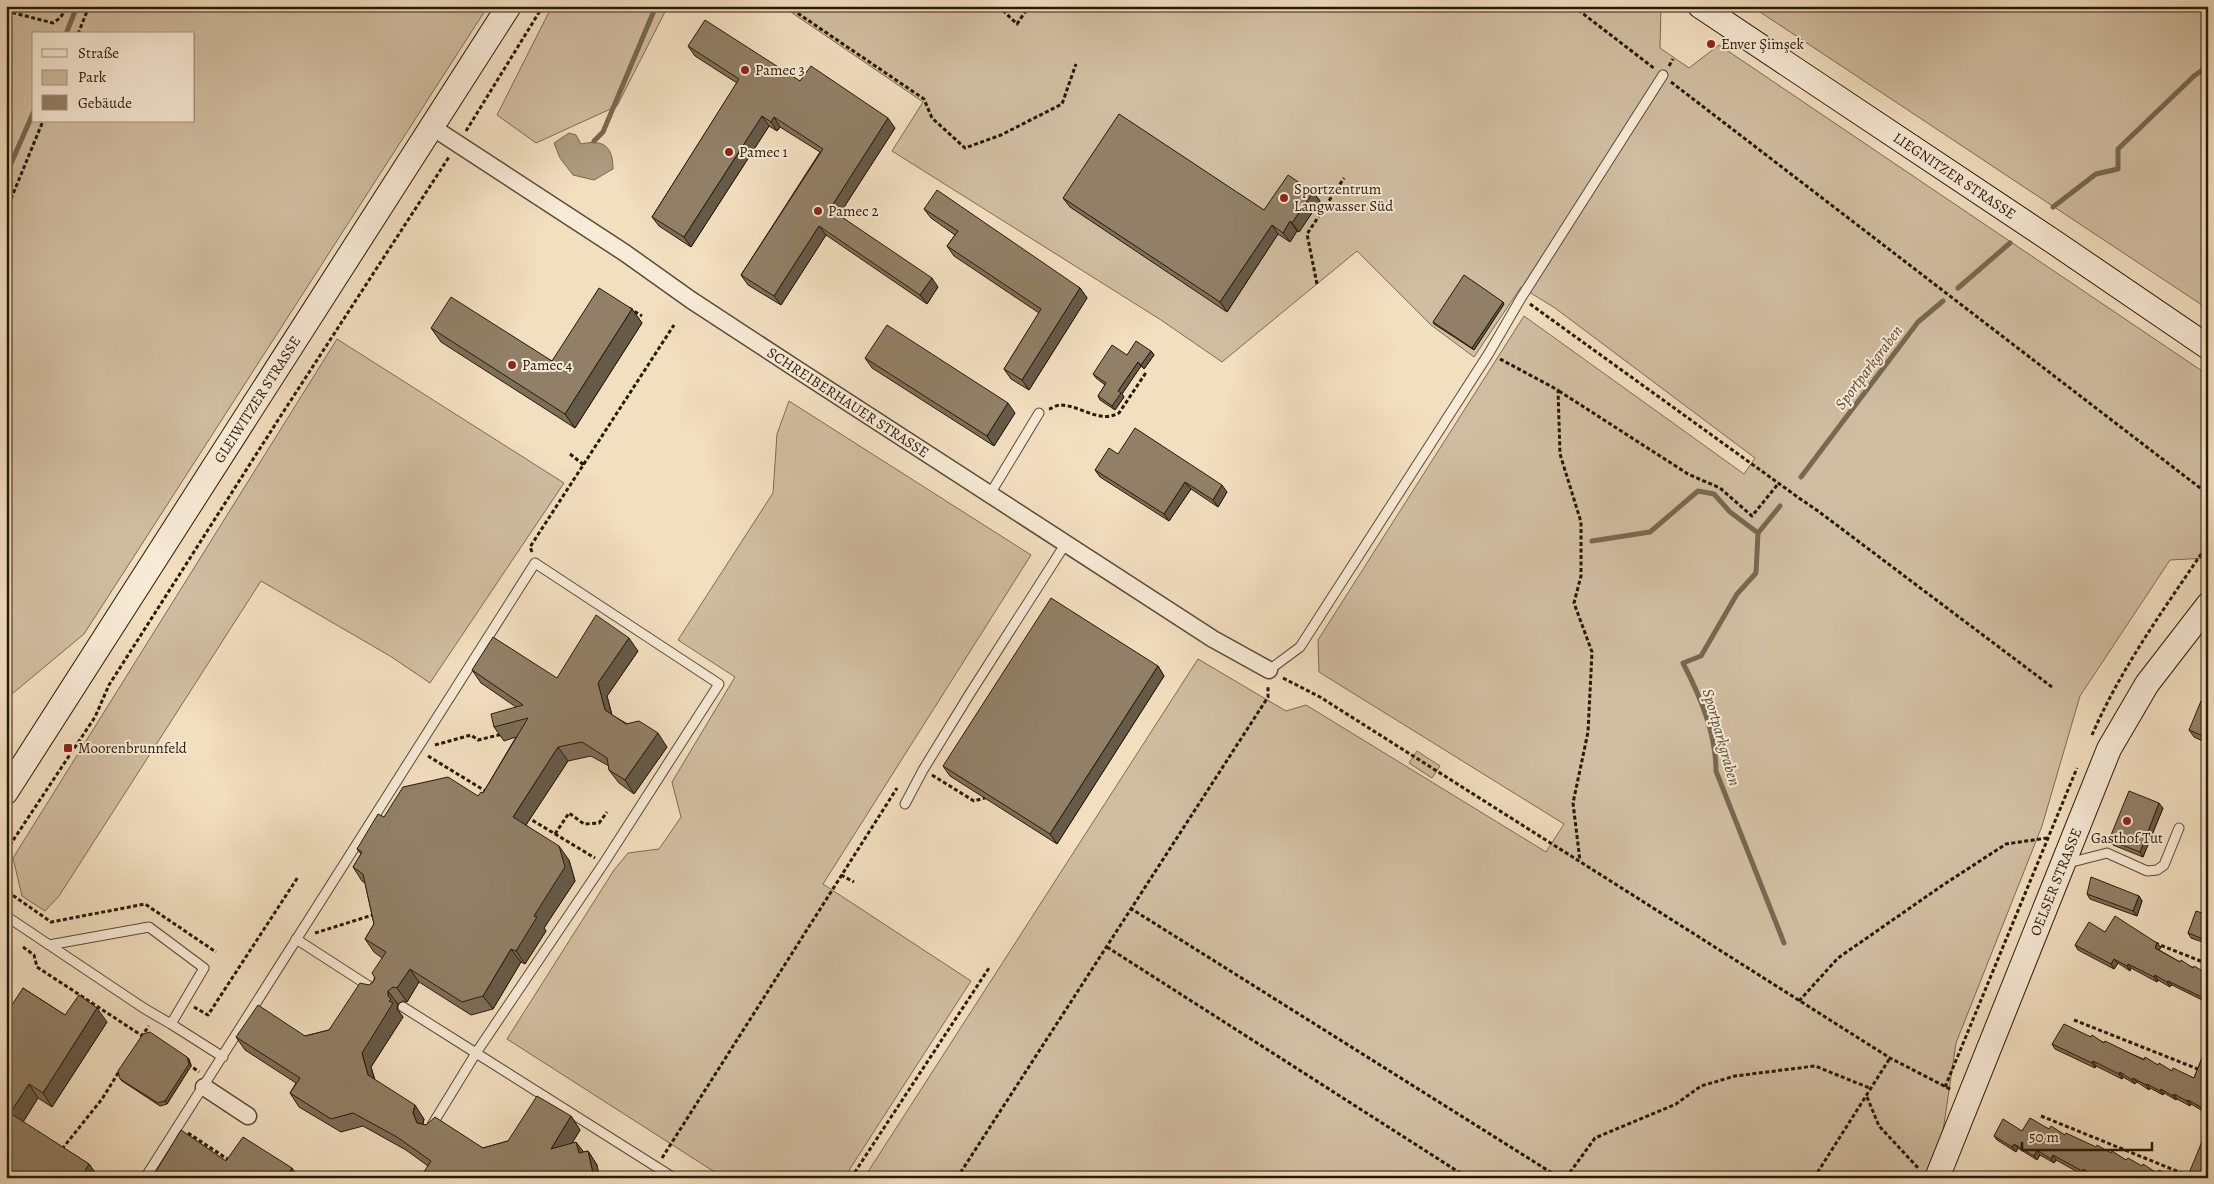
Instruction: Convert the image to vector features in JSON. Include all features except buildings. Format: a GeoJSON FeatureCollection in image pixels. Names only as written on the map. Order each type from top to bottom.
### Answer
{"type":"FeatureCollection","features":[{"type":"Feature","properties":{"kind":"main road","name":"GLEIWITZER STRASSE"},"geometry":{"type":"LineString","coordinates":[[6,792],[509,6]]}},
{"type":"Feature","properties":{"kind":"main road","name":"LIEGNITZER STRASSE"},"geometry":{"type":"LineString","coordinates":[[1700,6],[2208,347]]}},
{"type":"Feature","properties":{"kind":"main road","name":"OELSER STRASSE"},"geometry":{"type":"LineString","coordinates":[[1930,1176],[1969,1099],[2115,736],[2162,662],[2208,605]]}},
{"type":"Feature","properties":{"kind":"street","name":"SCHREIBERHAUER STRASSE"},"geometry":{"type":"LineString","coordinates":[[432,127],[1066,544],[1213,638],[1268,670]]}},
{"type":"Feature","properties":{"kind":"street"},"geometry":{"type":"LineString","coordinates":[[207,1082],[248,1116]]}},
{"type":"Feature","properties":{"kind":"lane"},"geometry":{"type":"LineString","coordinates":[[1268,670],[1300,647],[1489,353],[1521,298],[1663,75]]}},
{"type":"Feature","properties":{"kind":"lane"},"geometry":{"type":"LineString","coordinates":[[990,494],[1039,413]]}},
{"type":"Feature","properties":{"kind":"lane"},"geometry":{"type":"LineString","coordinates":[[905,804],[958,712],[1066,544]]}},
{"type":"Feature","properties":{"kind":"lane"},"geometry":{"type":"LineString","coordinates":[[145,1178],[535,563],[719,684],[604,863],[476,1053],[432,1127]]}},
{"type":"Feature","properties":{"kind":"lane"},"geometry":{"type":"LineString","coordinates":[[2064,859],[2072,862],[2108,853],[2147,871],[2157,870],[2164,865],[2179,828]]}},
{"type":"Feature","properties":{"kind":"lane"},"geometry":{"type":"LineString","coordinates":[[6,916],[156,1015],[223,1056]]}},
{"type":"Feature","properties":{"kind":"lane"},"geometry":{"type":"LineString","coordinates":[[49,945],[149,927],[204,968],[171,1024]]}},
{"type":"Feature","properties":{"kind":"lane"},"geometry":{"type":"LineString","coordinates":[[296,939],[378,992]]}},
{"type":"Feature","properties":{"kind":"lane"},"geometry":{"type":"LineString","coordinates":[[403,1007],[661,1172],[674,1178]]}},
{"type":"Feature","properties":{"kind":"path"},"geometry":{"type":"LineString","coordinates":[[6,11],[53,23],[60,18],[68,6]]}},
{"type":"Feature","properties":{"kind":"path"},"geometry":{"type":"LineString","coordinates":[[79,32],[89,6]]}},
{"type":"Feature","properties":{"kind":"path"},"geometry":{"type":"LineString","coordinates":[[6,851],[95,717],[109,685],[457,145],[544,6]]}},
{"type":"Feature","properties":{"kind":"path"},"geometry":{"type":"LineString","coordinates":[[787,6],[924,99],[932,118],[965,148],[1001,135],[1062,104],[1076,64]]}},
{"type":"Feature","properties":{"kind":"path"},"geometry":{"type":"LineString","coordinates":[[998,6],[1017,24],[1029,6]]}},
{"type":"Feature","properties":{"kind":"path"},"geometry":{"type":"LineString","coordinates":[[1573,6],[2208,494]]}},
{"type":"Feature","properties":{"kind":"path"},"geometry":{"type":"LineString","coordinates":[[6,211],[43,122]]}},
{"type":"Feature","properties":{"kind":"path"},"geometry":{"type":"LineString","coordinates":[[1317,284],[1306,234],[1344,178]]}},
{"type":"Feature","properties":{"kind":"path"},"geometry":{"type":"LineString","coordinates":[[1521,298],[1818,511],[2052,687]]}},
{"type":"Feature","properties":{"kind":"path"},"geometry":{"type":"LineString","coordinates":[[625,306],[642,316]]}},
{"type":"Feature","properties":{"kind":"path"},"geometry":{"type":"LineString","coordinates":[[535,563],[530,547],[674,325]]}},
{"type":"Feature","properties":{"kind":"path"},"geometry":{"type":"LineString","coordinates":[[1489,353],[1558,390],[1688,474],[1720,488],[1752,516],[1778,484]]}},
{"type":"Feature","properties":{"kind":"path"},"geometry":{"type":"LineString","coordinates":[[1039,413],[1059,405],[1101,417],[1113,416],[1119,413],[1147,371]]}},
{"type":"Feature","properties":{"kind":"path"},"geometry":{"type":"LineString","coordinates":[[1558,390],[1560,454],[1581,522],[1581,576],[1574,603],[1592,652],[1588,732],[1573,803],[1580,862]]}},
{"type":"Feature","properties":{"kind":"path"},"geometry":{"type":"LineString","coordinates":[[570,454],[584,465]]}},
{"type":"Feature","properties":{"kind":"path"},"geometry":{"type":"LineString","coordinates":[[965,1178],[958,1176],[1268,697],[1268,670],[1320,697],[1890,1058],[1969,1099]]}},
{"type":"Feature","properties":{"kind":"path"},"geometry":{"type":"LineString","coordinates":[[417,749],[471,735],[478,740],[509,732]]}},
{"type":"Feature","properties":{"kind":"path"},"geometry":{"type":"LineString","coordinates":[[417,749],[494,796]]}},
{"type":"Feature","properties":{"kind":"path"},"geometry":{"type":"LineString","coordinates":[[555,834],[570,813],[584,824],[599,823],[607,812]]}},
{"type":"Feature","properties":{"kind":"path"},"geometry":{"type":"LineString","coordinates":[[526,816],[604,863]]}},
{"type":"Feature","properties":{"kind":"path"},"geometry":{"type":"LineString","coordinates":[[1800,1001],[1838,958],[1943,885],[2006,844],[2047,838]]}},
{"type":"Feature","properties":{"kind":"path"},"geometry":{"type":"LineString","coordinates":[[6,871],[11,894],[41,916]]}},
{"type":"Feature","properties":{"kind":"path"},"geometry":{"type":"LineString","coordinates":[[661,1172],[841,875],[854,882]]}},
{"type":"Feature","properties":{"kind":"path"},"geometry":{"type":"LineString","coordinates":[[185,1001],[208,1015],[298,877]]}},
{"type":"Feature","properties":{"kind":"path"},"geometry":{"type":"LineString","coordinates":[[1130,908],[1560,1178]]}},
{"type":"Feature","properties":{"kind":"path"},"geometry":{"type":"LineString","coordinates":[[296,939],[382,912]]}},
{"type":"Feature","properties":{"kind":"path"},"geometry":{"type":"LineString","coordinates":[[2154,942],[2208,964]]}},
{"type":"Feature","properties":{"kind":"path"},"geometry":{"type":"LineString","coordinates":[[22,947],[34,955],[37,967],[141,1037],[149,1040]]}},
{"type":"Feature","properties":{"kind":"path"},"geometry":{"type":"LineString","coordinates":[[1107,947],[1468,1178]]}},
{"type":"Feature","properties":{"kind":"path"},"geometry":{"type":"LineString","coordinates":[[852,1178],[990,968]]}},
{"type":"Feature","properties":{"kind":"path"},"geometry":{"type":"LineString","coordinates":[[141,1037],[156,1015]]}},
{"type":"Feature","properties":{"kind":"path"},"geometry":{"type":"LineString","coordinates":[[2074,1020],[2208,1073]]}},
{"type":"Feature","properties":{"kind":"path"},"geometry":{"type":"LineString","coordinates":[[1814,1178],[1890,1058]]}},
{"type":"Feature","properties":{"kind":"path"},"geometry":{"type":"LineString","coordinates":[[186,1063],[207,1082]]}},
{"type":"Feature","properties":{"kind":"path"},"geometry":{"type":"LineString","coordinates":[[1566,1178],[1595,1138],[1676,1104],[1701,1086],[1735,1076],[1815,1066],[1872,1089]]}},
{"type":"Feature","properties":{"kind":"path"},"geometry":{"type":"LineString","coordinates":[[59,1152],[102,1099],[121,1069]]}},
{"type":"Feature","properties":{"kind":"path"},"geometry":{"type":"LineString","coordinates":[[1867,1097],[1879,1126],[1930,1176]]}},
{"type":"Feature","properties":{"kind":"path"},"geometry":{"type":"LineString","coordinates":[[2041,1116],[2194,1178]]}},
{"type":"Feature","properties":{"kind":"path"},"geometry":{"type":"LineString","coordinates":[[178,1127],[233,1163]]}},
{"type":"Feature","properties":{"kind":"green space"},"geometry":{"type":"Polygon","coordinates":[[[6,6],[488,6],[84,634],[6,699],[6,6]]]}},
{"type":"Feature","properties":{"kind":"green space"},"geometry":{"type":"Polygon","coordinates":[[[552,6],[668,6],[617,106],[536,143],[497,115],[552,6]]]}},
{"type":"Feature","properties":{"kind":"green space"},"geometry":{"type":"Polygon","coordinates":[[[782,6],[1661,6],[1660,48],[1689,68],[1719,45],[2208,375],[2208,558],[2170,560],[2080,696],[2042,826],[1956,1043],[1943,1131],[1924,1178],[864,1178],[1198,659],[1286,711],[1306,705],[1546,852],[1564,824],[1319,672],[1318,640],[1524,316],[1744,474],[1755,458],[1555,308],[1521,287],[1474,357],[1431,325],[1357,251],[1222,362],[1161,320],[892,151],[923,102],[782,6]]]}},
{"type":"Feature","properties":{"kind":"green space"},"geometry":{"type":"Polygon","coordinates":[[[1751,6],[2208,6],[2208,309],[1751,6]]]}},
{"type":"Feature","properties":{"kind":"green space"},"geometry":{"type":"Polygon","coordinates":[[[337,339],[564,483],[430,683],[390,656],[261,581],[59,896],[45,911],[22,896],[13,858],[337,339]]]}},
{"type":"Feature","properties":{"kind":"green space"},"geometry":{"type":"Polygon","coordinates":[[[789,401],[1031,555],[823,884],[971,981],[844,1178],[724,1178],[507,1039],[614,870],[628,853],[659,849],[681,817],[672,782],[735,677],[678,640],[773,493],[777,434],[789,401]]]}},
{"type":"Feature","properties":{"kind":"green space"},"geometry":{"type":"Polygon","coordinates":[[[1417,751],[1440,766],[1432,778],[1409,763],[1417,751]]]}},
{"type":"Feature","properties":{"kind":"shaded area"},"geometry":{"type":"Polygon","coordinates":[[[569,133],[576,135],[581,144],[595,143],[605,146],[611,155],[613,169],[594,180],[573,175],[560,158],[554,143],[569,133]]]}},
{"type":"Feature","properties":{"kind":"waterway"},"geometry":{"type":"LineString","coordinates":[[67,32],[77,6]]}},
{"type":"Feature","properties":{"kind":"waterway"},"geometry":{"type":"LineString","coordinates":[[594,141],[603,132],[656,6]]}},
{"type":"Feature","properties":{"kind":"waterway","name":"Sportparkgraben"},"geometry":{"type":"LineString","coordinates":[[2053,207],[2096,174],[2118,169],[2118,149],[2194,76],[2208,66]]}},
{"type":"Feature","properties":{"kind":"waterway"},"geometry":{"type":"LineString","coordinates":[[6,175],[32,116]]}},
{"type":"Feature","properties":{"kind":"waterway","name":"Sportparkgraben"},"geometry":{"type":"LineString","coordinates":[[1958,288],[2010,243]]}},
{"type":"Feature","properties":{"kind":"waterway","name":"Sportparkgraben"},"geometry":{"type":"LineString","coordinates":[[1801,477],[1918,322],[1943,301]]}},
{"type":"Feature","properties":{"kind":"waterway"},"geometry":{"type":"LineString","coordinates":[[1592,541],[1650,532],[1698,491],[1714,494],[1730,512],[1758,533]]}},
{"type":"Feature","properties":{"kind":"waterway","name":"Sportparkgraben"},"geometry":{"type":"LineString","coordinates":[[1780,506],[1758,533],[1756,573],[1737,594],[1701,656],[1683,663],[1706,715],[1713,743],[1716,771],[1784,943]]}},
{"type":"Feature","properties":{"kind":"place","name":"Enver Şimşek"},"geometry":{"type":"Point","coordinates":[1711,44]}},
{"type":"Feature","properties":{"kind":"place","name":"Pamec 3"},"geometry":{"type":"Point","coordinates":[745,70]}},
{"type":"Feature","properties":{"kind":"place","name":"Pamec 1"},"geometry":{"type":"Point","coordinates":[729,152]}},
{"type":"Feature","properties":{"kind":"place","name":"Sportzentrum Langwasser Süd"},"geometry":{"type":"Point","coordinates":[1284,198]}},
{"type":"Feature","properties":{"kind":"place","name":"Pamec 2"},"geometry":{"type":"Point","coordinates":[818,211]}},
{"type":"Feature","properties":{"kind":"place","name":"Pamec 4"},"geometry":{"type":"Point","coordinates":[512,365]}},
{"type":"Feature","properties":{"kind":"place","name":"Moorenbrunnfeld"},"geometry":{"type":"Point","coordinates":[68,748]}},
{"type":"Feature","properties":{"kind":"place","name":"Gasthof Tut"},"geometry":{"type":"Point","coordinates":[2127,821]}}]}
